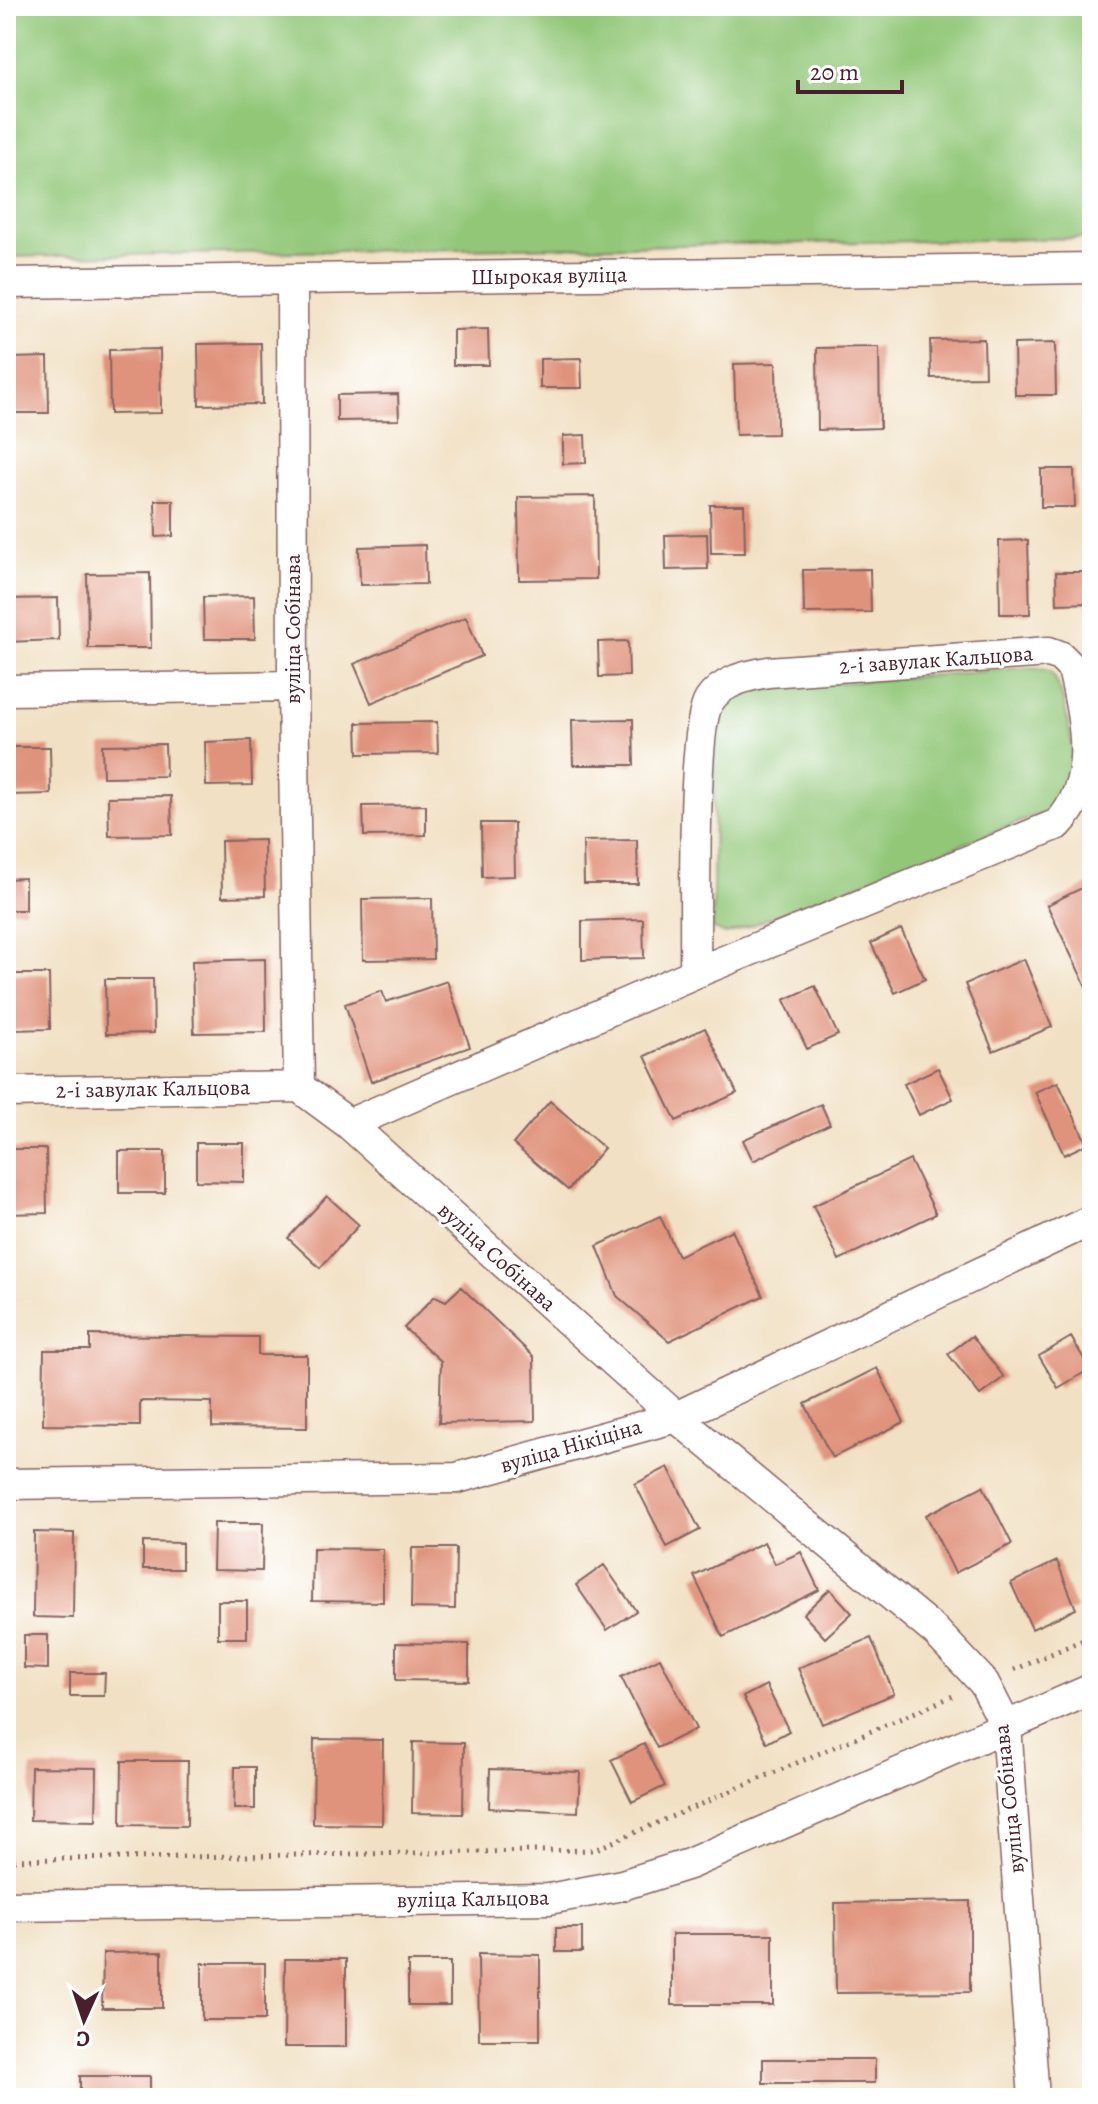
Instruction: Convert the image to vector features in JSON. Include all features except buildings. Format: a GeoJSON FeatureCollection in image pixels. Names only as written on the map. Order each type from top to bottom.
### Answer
{"type":"FeatureCollection","features":[{"type":"Feature","properties":{"kind":"street","name":"Шырокая вуліца"},"geometry":{"type":"LineString","coordinates":[[6,283],[1092,268]]}},
{"type":"Feature","properties":{"kind":"street","name":"вуліца Собінава"},"geometry":{"type":"LineString","coordinates":[[292,280],[293,686],[299,1087],[349,1124],[676,1417],[936,1632],[984,1683],[1006,1726],[1034,2098]]}},
{"type":"Feature","properties":{"kind":"street","name":"2-і завулак Кальцова"},"geometry":{"type":"LineString","coordinates":[[349,1124],[695,973],[1058,824],[1076,805],[1083,788],[1090,747],[1073,669],[1049,652],[768,672],[727,684],[708,702],[700,748],[695,973]]}},
{"type":"Feature","properties":{"kind":"street"},"geometry":{"type":"LineString","coordinates":[[6,690],[293,686]]}},
{"type":"Feature","properties":{"kind":"street","name":"2-і завулак Кальцова"},"geometry":{"type":"LineString","coordinates":[[6,1092],[299,1087]]}},
{"type":"Feature","properties":{"kind":"street","name":"вуліца Нікіціна"},"geometry":{"type":"LineString","coordinates":[[6,1484],[457,1478],[676,1417],[1092,1220]]}},
{"type":"Feature","properties":{"kind":"street","name":"вуліца Кальцова"},"geometry":{"type":"LineString","coordinates":[[6,1906],[549,1899],[622,1885],[689,1864],[1092,1689]]}},
{"type":"Feature","properties":{"kind":"path"},"geometry":{"type":"LineString","coordinates":[[6,1860],[594,1850],[1092,1636]]}},
{"type":"Feature","properties":{"kind":"green space"},"geometry":{"type":"Polygon","coordinates":[[[6,6],[1092,6],[1092,238],[6,257],[6,6]]]}},
{"type":"Feature","properties":{"kind":"green space"},"geometry":{"type":"Polygon","coordinates":[[[1024,668],[1046,670],[1054,677],[1064,703],[1070,736],[1073,773],[1062,795],[1049,809],[736,931],[726,934],[713,929],[714,729],[728,706],[741,697],[767,689],[1024,668]]]}}]}
